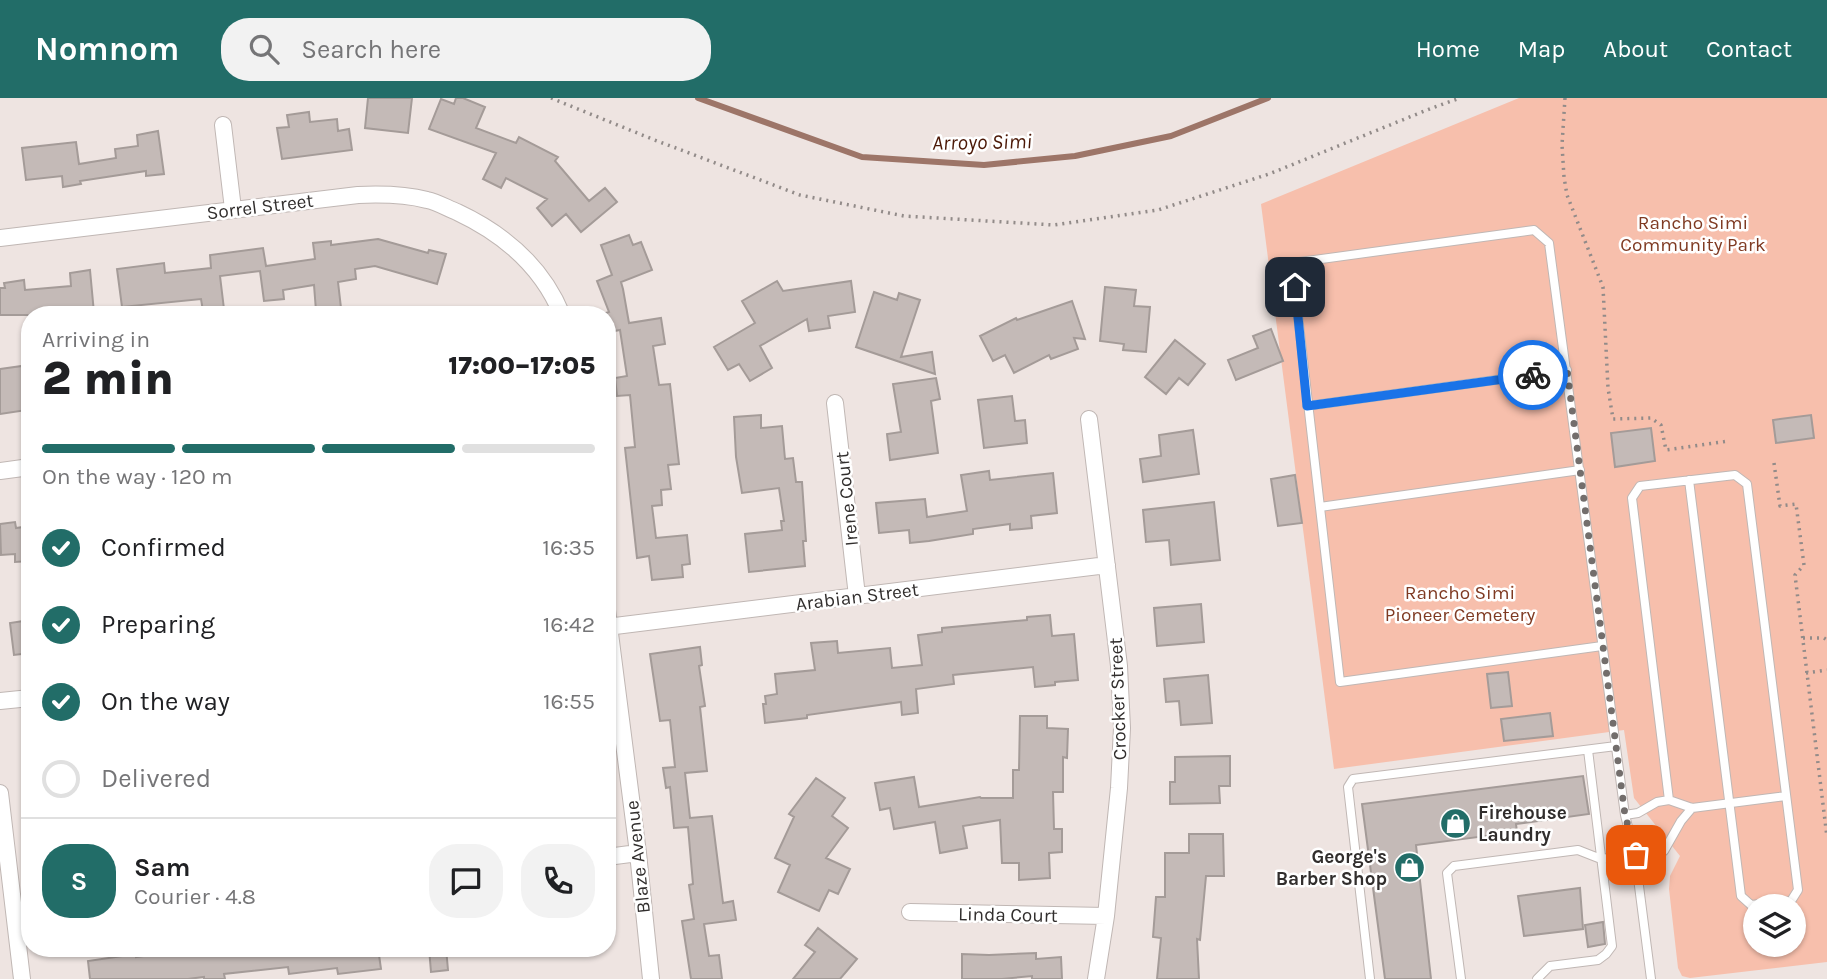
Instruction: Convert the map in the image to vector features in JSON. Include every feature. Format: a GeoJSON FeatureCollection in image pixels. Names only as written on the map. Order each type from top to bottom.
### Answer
{"type":"FeatureCollection","features":[{"type":"Feature","properties":{"kind":"street"},"geometry":{"type":"LineString","coordinates":[[223,125],[233,209]]}},
{"type":"Feature","properties":{"kind":"street","name":"Sorrel Street"},"geometry":{"type":"LineString","coordinates":[[0,238],[233,209],[385,194],[429,200],[473,220],[510,243],[532,265],[558,306]]}},
{"type":"Feature","properties":{"kind":"street","name":"Irene Court"},"geometry":{"type":"LineString","coordinates":[[835,403],[857,596]]}},
{"type":"Feature","properties":{"kind":"street","name":"Crocker Street"},"geometry":{"type":"LineString","coordinates":[[1089,419],[1119,666],[1122,728],[1106,916],[1096,979]]}},
{"type":"Feature","properties":{"kind":"street"},"geometry":{"type":"LineString","coordinates":[[0,471],[21,468]]}},
{"type":"Feature","properties":{"kind":"street","name":"Arabian Street"},"geometry":{"type":"LineString","coordinates":[[616,620],[857,596],[1107,565]]}},
{"type":"Feature","properties":{"kind":"street","name":"Blaze Avenue"},"geometry":{"type":"LineString","coordinates":[[616,683],[638,853],[650,979]]}},
{"type":"Feature","properties":{"kind":"street"},"geometry":{"type":"LineString","coordinates":[[0,701],[21,699]]}},
{"type":"Feature","properties":{"kind":"street"},"geometry":{"type":"LineString","coordinates":[[0,793],[21,917]]}},
{"type":"Feature","properties":{"kind":"street"},"geometry":{"type":"LineString","coordinates":[[616,856],[638,853]]}},
{"type":"Feature","properties":{"kind":"street","name":"Linda Court"},"geometry":{"type":"LineString","coordinates":[[910,912],[1106,916]]}},
{"type":"Feature","properties":{"kind":"street"},"geometry":{"type":"LineString","coordinates":[[22,957],[22,979]]}},
{"type":"Feature","properties":{"kind":"lane"},"geometry":{"type":"LineString","coordinates":[[1602,646],[1340,682],[1292,264],[1534,230],[1549,243],[1625,815],[1636,855],[1651,979]]}},
{"type":"Feature","properties":{"kind":"lane"},"geometry":{"type":"LineString","coordinates":[[1307,406],[1567,370]]}},
{"type":"Feature","properties":{"kind":"lane"},"geometry":{"type":"LineString","coordinates":[[1320,507],[1580,470]]}},
{"type":"Feature","properties":{"kind":"lane"},"geometry":{"type":"LineString","coordinates":[[1669,800],[1632,498],[1640,486],[1689,480],[1735,475],[1747,484],[1798,890],[1791,901],[1751,905],[1741,896],[1689,480]]}},
{"type":"Feature","properties":{"kind":"lane"},"geometry":{"type":"LineString","coordinates":[[1370,979],[1348,787],[1353,779],[1616,746]]}},
{"type":"Feature","properties":{"kind":"lane"},"geometry":{"type":"LineString","coordinates":[[1537,979],[1550,966],[1598,960],[1612,946],[1588,750]]}},
{"type":"Feature","properties":{"kind":"lane"},"geometry":{"type":"LineString","coordinates":[[1625,815],[1638,813],[1657,802],[1669,800],[1692,808],[1786,796]]}},
{"type":"Feature","properties":{"kind":"lane"},"geometry":{"type":"LineString","coordinates":[[1461,979],[1447,873],[1454,866],[1578,850],[1601,859],[1664,851],[1681,821],[1692,808]]}},
{"type":"Feature","properties":{"kind":"path"},"geometry":{"type":"LineString","coordinates":[[551,98],[800,195],[904,216],[1054,225],[1158,210],[1269,174],[1460,98]]}},
{"type":"Feature","properties":{"kind":"path"},"geometry":{"type":"LineString","coordinates":[[1565,98],[1562,145],[1564,177],[1567,195],[1604,286],[1608,388],[1613,419],[1651,418],[1661,425],[1666,450],[1729,442]]}},
{"type":"Feature","properties":{"kind":"path"},"geometry":{"type":"LineString","coordinates":[[1774,463],[1780,506],[1796,503],[1804,565],[1795,575],[1827,837]]}},
{"type":"Feature","properties":{"kind":"path"},"geometry":{"type":"LineString","coordinates":[[1802,638],[1827,640]]}},
{"type":"Feature","properties":{"kind":"path"},"geometry":{"type":"LineString","coordinates":[[1806,673],[1827,670]]}},
{"type":"Feature","properties":{"kind":"green space"},"geometry":{"type":"Polygon","coordinates":[[[1519,98],[1827,98],[1827,962],[1690,978],[1682,976],[1678,968],[1669,889],[1670,876],[1680,856],[1634,798],[1624,730],[1334,769],[1261,204],[1519,98]]]}},
{"type":"Feature","properties":{"kind":"building"},"geometry":{"type":"Polygon","coordinates":[[[368,98],[412,98],[408,133],[365,128],[368,98]]]}},
{"type":"Feature","properties":{"kind":"building"},"geometry":{"type":"Polygon","coordinates":[[[456,98],[485,107],[476,128],[516,143],[519,137],[558,157],[555,161],[589,201],[605,188],[617,202],[581,232],[566,214],[552,226],[537,208],[547,199],[506,178],[501,188],[483,179],[496,153],[429,129],[441,99],[454,104],[456,98]]]}},
{"type":"Feature","properties":{"kind":"building"},"geometry":{"type":"Polygon","coordinates":[[[309,112],[310,122],[337,119],[338,131],[349,129],[352,150],[282,159],[277,128],[289,127],[287,115],[309,112]]]}},
{"type":"Feature","properties":{"kind":"building"},"geometry":{"type":"Polygon","coordinates":[[[158,131],[164,174],[146,176],[146,171],[80,181],[81,184],[63,187],[62,176],[26,180],[22,148],[76,142],[79,164],[116,158],[115,149],[138,146],[137,135],[158,131]]]}},
{"type":"Feature","properties":{"kind":"building"},"geometry":{"type":"Polygon","coordinates":[[[629,235],[633,245],[641,242],[652,270],[621,282],[629,323],[661,318],[665,344],[653,346],[659,385],[670,384],[679,464],[668,465],[671,489],[661,490],[662,505],[652,506],[656,538],[687,535],[690,564],[682,565],[683,577],[652,580],[649,556],[637,558],[625,448],[635,447],[630,395],[617,396],[616,378],[627,376],[620,330],[616,331],[616,306],[607,306],[597,281],[612,275],[601,245],[629,235]]]}},
{"type":"Feature","properties":{"kind":"building"},"geometry":{"type":"Polygon","coordinates":[[[378,239],[428,253],[429,250],[446,254],[437,284],[375,266],[355,269],[356,279],[338,282],[341,306],[316,306],[314,285],[283,290],[284,299],[264,301],[260,271],[220,276],[224,306],[202,306],[201,299],[122,306],[117,269],[164,263],[165,273],[211,268],[210,255],[263,248],[266,266],[315,259],[313,243],[331,241],[331,245],[378,239]]]}},
{"type":"Feature","properties":{"kind":"building"},"geometry":{"type":"Polygon","coordinates":[[[90,270],[93,306],[21,306],[21,315],[0,315],[0,288],[5,288],[4,283],[24,280],[25,290],[71,286],[70,273],[90,270]]]}},
{"type":"Feature","properties":{"kind":"building"},"geometry":{"type":"Polygon","coordinates":[[[777,281],[783,291],[851,281],[855,312],[828,316],[830,328],[809,331],[807,319],[760,346],[772,368],[750,381],[739,364],[728,370],[714,347],[755,323],[742,301],[777,281]]]}},
{"type":"Feature","properties":{"kind":"building"},"geometry":{"type":"Polygon","coordinates":[[[1105,287],[1136,290],[1134,306],[1150,307],[1146,352],[1123,350],[1124,344],[1100,341],[1105,287]]]}},
{"type":"Feature","properties":{"kind":"building"},"geometry":{"type":"Polygon","coordinates":[[[874,292],[897,300],[899,293],[920,300],[901,357],[932,352],[935,374],[856,347],[874,292]]]}},
{"type":"Feature","properties":{"kind":"building"},"geometry":{"type":"Polygon","coordinates":[[[1072,301],[1085,339],[1074,338],[1078,349],[1051,359],[1049,355],[1014,373],[1005,355],[993,361],[980,336],[1016,318],[1017,320],[1072,301]]]}},
{"type":"Feature","properties":{"kind":"building"},"geometry":{"type":"Polygon","coordinates":[[[1271,329],[1283,361],[1236,380],[1228,360],[1258,348],[1253,336],[1271,329]]]}},
{"type":"Feature","properties":{"kind":"building"},"geometry":{"type":"Polygon","coordinates":[[[1175,340],[1205,364],[1188,385],[1179,378],[1166,394],[1145,377],[1175,340]]]}},
{"type":"Feature","properties":{"kind":"building"},"geometry":{"type":"Polygon","coordinates":[[[21,366],[21,411],[0,414],[0,369],[21,366]]]}},
{"type":"Feature","properties":{"kind":"building"},"geometry":{"type":"Polygon","coordinates":[[[936,378],[940,399],[931,401],[938,453],[890,460],[887,434],[901,432],[893,384],[936,378]]]}},
{"type":"Feature","properties":{"kind":"building"},"geometry":{"type":"Polygon","coordinates":[[[1012,396],[1015,421],[1025,420],[1027,443],[984,448],[978,400],[1012,396]]]}},
{"type":"Feature","properties":{"kind":"building"},"geometry":{"type":"Polygon","coordinates":[[[761,415],[761,428],[782,426],[785,459],[793,458],[796,482],[802,482],[805,566],[749,572],[745,534],[782,530],[781,521],[784,521],[779,488],[742,493],[736,457],[734,417],[761,415]]]}},
{"type":"Feature","properties":{"kind":"building"},"geometry":{"type":"Polygon","coordinates":[[[1811,415],[1814,438],[1776,443],[1773,420],[1811,415]]]}},
{"type":"Feature","properties":{"kind":"building"},"geometry":{"type":"Polygon","coordinates":[[[1651,428],[1655,461],[1615,467],[1611,433],[1651,428]]]}},
{"type":"Feature","properties":{"kind":"building"},"geometry":{"type":"Polygon","coordinates":[[[1193,430],[1199,474],[1143,482],[1140,459],[1161,456],[1159,435],[1193,430]]]}},
{"type":"Feature","properties":{"kind":"building"},"geometry":{"type":"Polygon","coordinates":[[[989,471],[990,480],[1053,473],[1057,513],[1031,516],[1032,528],[1010,530],[1010,524],[973,529],[973,534],[929,541],[910,543],[909,530],[879,533],[876,503],[925,499],[927,517],[967,511],[961,475],[989,471]]]}},
{"type":"Feature","properties":{"kind":"building"},"geometry":{"type":"Polygon","coordinates":[[[1295,475],[1302,523],[1278,526],[1271,479],[1295,475]]]}},
{"type":"Feature","properties":{"kind":"building"},"geometry":{"type":"Polygon","coordinates":[[[1214,502],[1220,560],[1171,565],[1169,540],[1146,542],[1143,510],[1214,502]]]}},
{"type":"Feature","properties":{"kind":"building"},"geometry":{"type":"Polygon","coordinates":[[[15,522],[16,528],[21,527],[21,562],[15,562],[15,554],[1,555],[0,524],[15,522]]]}},
{"type":"Feature","properties":{"kind":"building"},"geometry":{"type":"Polygon","coordinates":[[[1201,604],[1204,642],[1157,646],[1154,608],[1201,604]]]}},
{"type":"Feature","properties":{"kind":"building"},"geometry":{"type":"Polygon","coordinates":[[[1050,615],[1052,636],[1074,634],[1078,680],[1035,687],[1033,667],[953,675],[954,684],[916,689],[918,713],[902,715],[901,702],[765,723],[765,696],[777,694],[775,674],[815,670],[811,643],[837,641],[838,653],[890,648],[892,668],[922,665],[918,635],[942,632],[942,628],[1027,620],[1027,617],[1050,615]]]}},
{"type":"Feature","properties":{"kind":"building"},"geometry":{"type":"Polygon","coordinates":[[[21,621],[21,654],[14,655],[10,623],[21,621]]]}},
{"type":"Feature","properties":{"kind":"building"},"geometry":{"type":"Polygon","coordinates":[[[700,647],[702,665],[699,666],[705,706],[700,707],[707,771],[685,773],[690,818],[712,816],[723,903],[733,901],[736,920],[704,924],[709,956],[719,955],[722,979],[691,979],[682,921],[694,919],[689,885],[693,884],[688,827],[674,828],[670,787],[666,788],[663,768],[675,767],[670,720],[660,721],[650,654],[700,647]]]}},
{"type":"Feature","properties":{"kind":"building"},"geometry":{"type":"Polygon","coordinates":[[[1508,672],[1512,706],[1491,708],[1487,674],[1508,672]]]}},
{"type":"Feature","properties":{"kind":"building"},"geometry":{"type":"Polygon","coordinates":[[[1208,675],[1212,723],[1181,725],[1179,701],[1166,702],[1164,679],[1208,675]]]}},
{"type":"Feature","properties":{"kind":"building"},"geometry":{"type":"Polygon","coordinates":[[[1550,713],[1553,736],[1504,741],[1501,719],[1550,713]]]}},
{"type":"Feature","properties":{"kind":"building"},"geometry":{"type":"Polygon","coordinates":[[[1020,716],[1047,716],[1047,728],[1068,729],[1067,758],[1063,757],[1063,792],[1053,792],[1054,829],[1062,829],[1062,852],[1049,853],[1050,878],[1019,880],[1019,863],[1002,863],[1000,820],[963,826],[967,848],[940,853],[935,822],[894,829],[890,808],[880,810],[875,783],[914,777],[919,807],[980,797],[1013,798],[1013,770],[1019,770],[1020,716]]]}},
{"type":"Feature","properties":{"kind":"building"},"geometry":{"type":"Polygon","coordinates":[[[1230,756],[1230,786],[1219,786],[1220,803],[1170,804],[1170,782],[1175,782],[1175,757],[1230,756]]]}},
{"type":"Feature","properties":{"kind":"building"},"geometry":{"type":"Polygon","coordinates":[[[1583,776],[1589,814],[1516,824],[1517,832],[1416,845],[1431,979],[1385,979],[1362,804],[1583,776]]]}},
{"type":"Feature","properties":{"kind":"building"},"geometry":{"type":"Polygon","coordinates":[[[816,778],[845,798],[832,816],[848,828],[826,858],[850,869],[838,894],[829,890],[819,911],[778,892],[790,865],[775,858],[794,817],[789,814],[816,778]]]}},
{"type":"Feature","properties":{"kind":"building"},"geometry":{"type":"Polygon","coordinates":[[[1189,834],[1223,834],[1224,876],[1206,876],[1200,940],[1197,939],[1199,979],[1157,979],[1161,938],[1153,937],[1156,897],[1165,897],[1165,853],[1189,853],[1189,834]]]}},
{"type":"Feature","properties":{"kind":"building"},"geometry":{"type":"Polygon","coordinates":[[[1580,888],[1583,929],[1524,936],[1518,896],[1580,888]]]}},
{"type":"Feature","properties":{"kind":"building"},"geometry":{"type":"Polygon","coordinates":[[[1603,922],[1605,944],[1588,947],[1585,925],[1603,922]]]}},
{"type":"Feature","properties":{"kind":"building"},"geometry":{"type":"Polygon","coordinates":[[[818,928],[857,959],[840,979],[793,979],[815,952],[805,945],[818,928]]]}},
{"type":"Feature","properties":{"kind":"building"},"geometry":{"type":"Polygon","coordinates":[[[1036,953],[1036,959],[1061,957],[1062,979],[1032,979],[1032,976],[962,979],[962,954],[1036,953]]]}},
{"type":"Feature","properties":{"kind":"building"},"geometry":{"type":"Polygon","coordinates":[[[115,957],[379,957],[381,969],[338,974],[337,968],[289,974],[288,967],[224,974],[225,979],[90,979],[88,961],[115,957]]]}},
{"type":"Feature","properties":{"kind":"building"},"geometry":{"type":"Polygon","coordinates":[[[430,957],[447,957],[448,970],[431,972],[430,957]]]}},
{"type":"Feature","properties":{"kind":"waterway","name":"Arroyo Simi"},"geometry":{"type":"LineString","coordinates":[[698,98],[862,157],[984,165],[1075,156],[1171,136],[1268,98]]}},
{"type":"Feature","properties":{"kind":"way so far"},"geometry":{"type":"LineString","coordinates":[[1533,375],[1567,370],[1625,815],[1636,855]]}},
{"type":"Feature","properties":{"kind":"place","name":"Firehouse Laundry"},"geometry":{"type":"Point","coordinates":[1455,823]}},
{"type":"Feature","properties":{"kind":"place","name":"George's Barber Shop"},"geometry":{"type":"Point","coordinates":[1410,867]}},
{"type":"Feature","properties":{"kind":"route"},"geometry":{"type":"LineString","coordinates":[[1295,287],[1307,406],[1533,375]]}},
{"type":"Feature","properties":{"kind":"park label","name":"Rancho Simi Community Park"},"geometry":{"type":"Point","coordinates":[1693,233]}},
{"type":"Feature","properties":{"kind":"park label","name":"Rancho Simi Pioneer Cemetery"},"geometry":{"type":"Point","coordinates":[1460,603]}}]}
